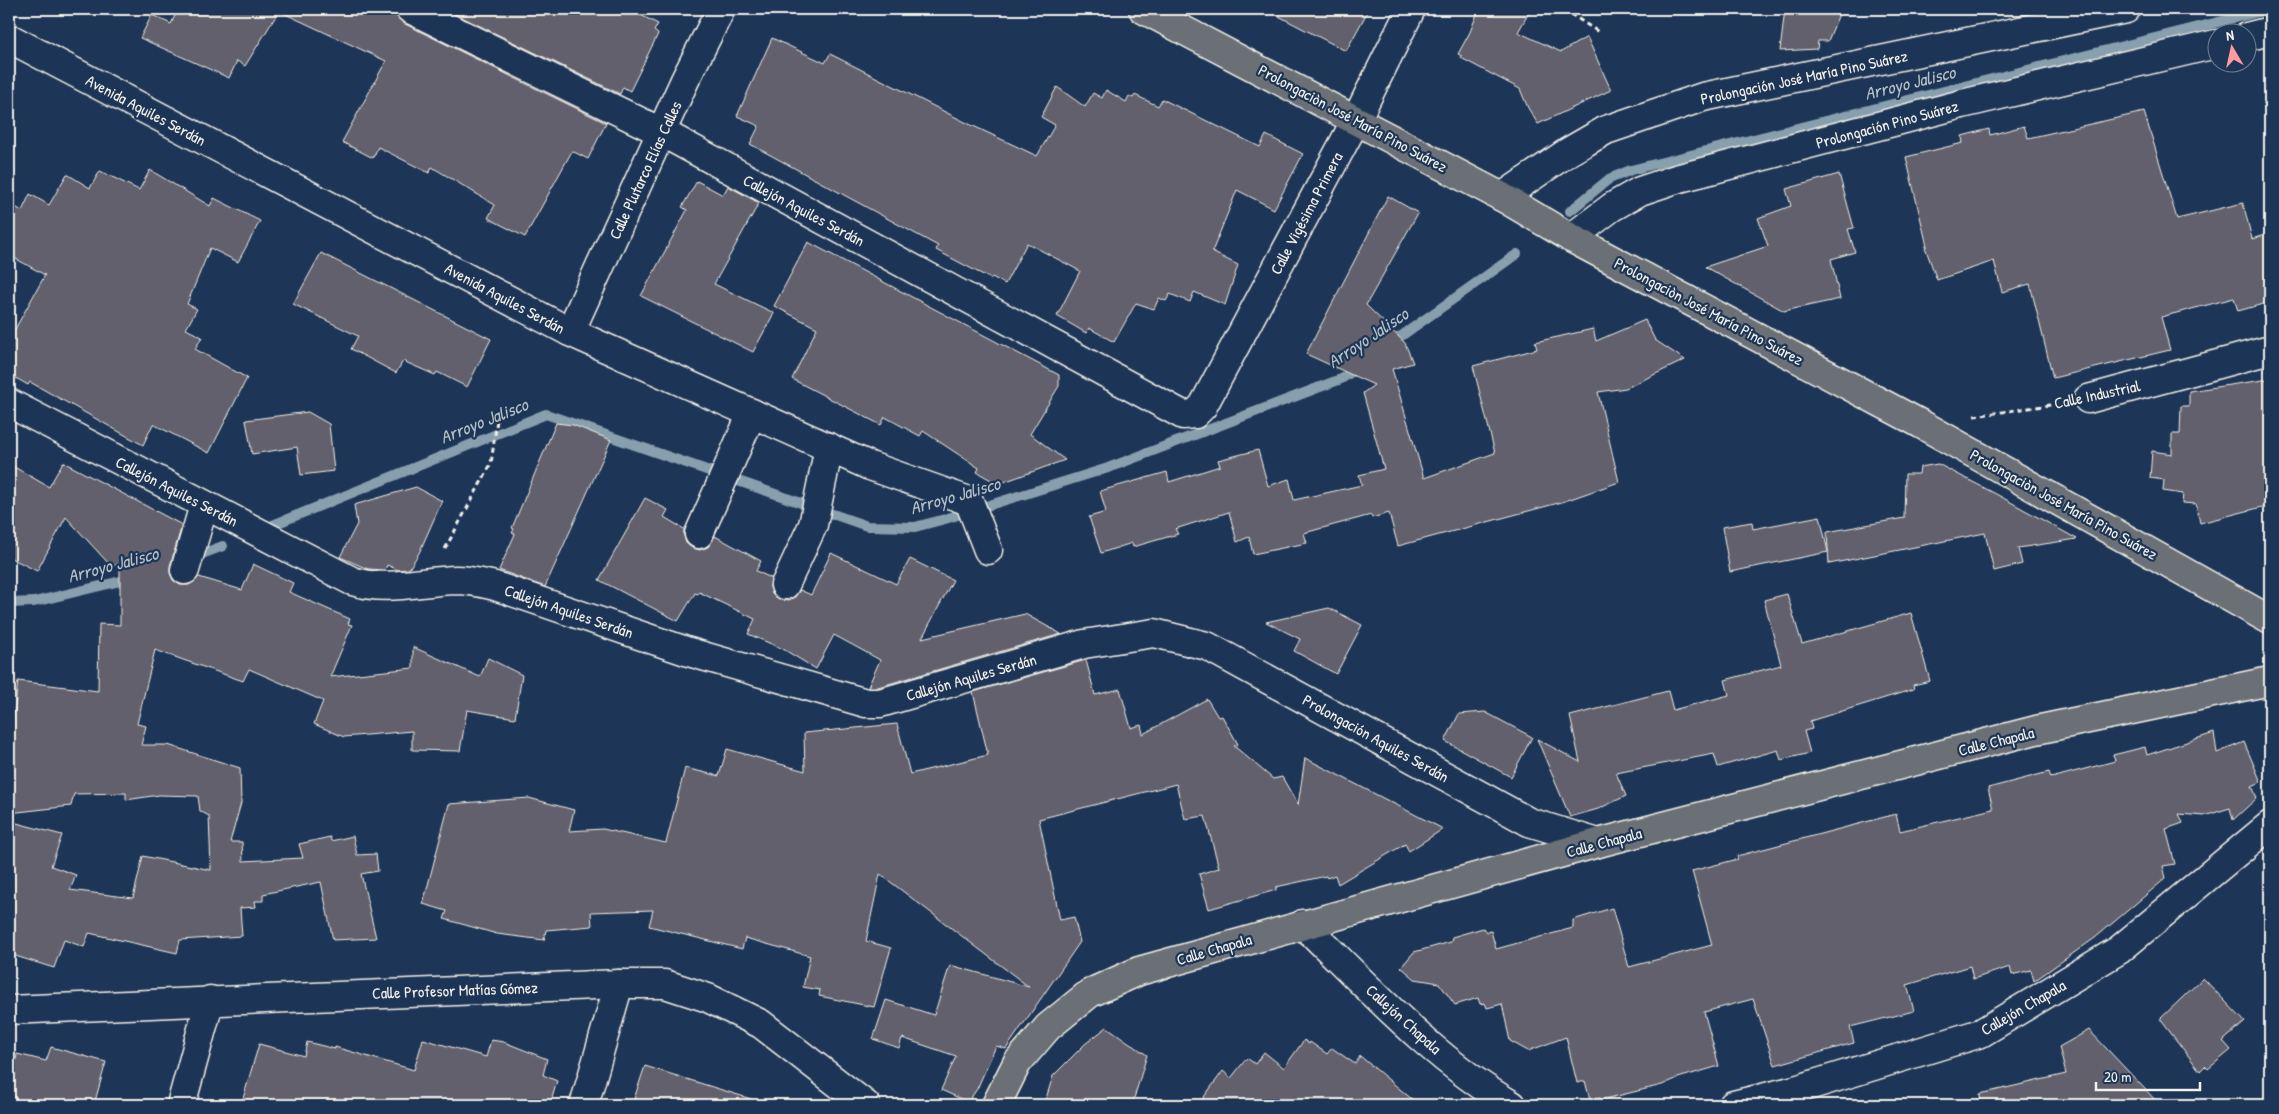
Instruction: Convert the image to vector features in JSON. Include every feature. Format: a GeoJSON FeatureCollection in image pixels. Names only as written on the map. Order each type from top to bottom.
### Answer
{"type":"FeatureCollection","features":[{"type":"Feature","properties":{"kind":"main road","name":"Prolongaciòn José María Pino Suárez"},"geometry":{"type":"LineString","coordinates":[[1143,9],[1502,197],[1571,238],[1922,424],[2270,620]]}},
{"type":"Feature","properties":{"kind":"main road","name":"Calle Chapala"},"geometry":{"type":"LineString","coordinates":[[996,1105],[1017,1063],[1048,1027],[1090,993],[1140,970],[1598,843],[2036,730],[2270,681]]}},
{"type":"Feature","properties":{"kind":"street","name":"Callejón Aquiles Serdán"},"geometry":{"type":"LineString","coordinates":[[410,9],[663,133],[1183,415],[1195,414]]}},
{"type":"Feature","properties":{"kind":"street","name":"Calle Plutarco Elías Calles"},"geometry":{"type":"LineString","coordinates":[[570,332],[721,9]]}},
{"type":"Feature","properties":{"kind":"street","name":"Calle Vigésima Primera"},"geometry":{"type":"LineString","coordinates":[[1195,414],[1203,406],[1356,120],[1411,9]]}},
{"type":"Feature","properties":{"kind":"street","name":"Prolongación José María Pino Suárez"},"geometry":{"type":"LineString","coordinates":[[1502,197],[1568,152],[1606,130],[1703,97],[2126,9]]}},
{"type":"Feature","properties":{"kind":"street"},"geometry":{"type":"LineString","coordinates":[[2256,34],[2270,31]]}},
{"type":"Feature","properties":{"kind":"street","name":"Avenida Aquiles Serdán"},"geometry":{"type":"LineString","coordinates":[[9,38],[570,332],[973,513],[988,550]]}},
{"type":"Feature","properties":{"kind":"street","name":"Prolongación Pino Suárez"},"geometry":{"type":"LineString","coordinates":[[1571,238],[1612,207],[1640,191],[1676,179],[1962,104],[2206,46]]}},
{"type":"Feature","properties":{"kind":"street","name":"Calle Industrial"},"geometry":{"type":"LineString","coordinates":[[2088,400],[2270,350]]}},
{"type":"Feature","properties":{"kind":"street","name":"Callejón Aquiles Serdán"},"geometry":{"type":"LineString","coordinates":[[9,403],[352,582],[369,587],[474,581],[495,586],[689,652],[871,704],[1084,644],[1154,633]]}},
{"type":"Feature","properties":{"kind":"street"},"geometry":{"type":"LineString","coordinates":[[699,534],[752,413]]}},
{"type":"Feature","properties":{"kind":"street"},"geometry":{"type":"LineString","coordinates":[[785,585],[813,525],[829,447]]}},
{"type":"Feature","properties":{"kind":"street"},"geometry":{"type":"LineString","coordinates":[[185,570],[204,505]]}},
{"type":"Feature","properties":{"kind":"street","name":"Prolongación Aquiles Serdán"},"geometry":{"type":"LineString","coordinates":[[1154,633],[1207,646],[1528,822],[1598,843]]}},
{"type":"Feature","properties":{"kind":"street","name":"Callejón Chapala"},"geometry":{"type":"LineString","coordinates":[[1732,1105],[1795,1090],[1981,1033],[2118,950],[2270,825]]}},
{"type":"Feature","properties":{"kind":"street","name":"Callejón Chapala"},"geometry":{"type":"LineString","coordinates":[[1302,924],[1421,1038],[1495,1095],[1512,1105]]}},
{"type":"Feature","properties":{"kind":"street"},"geometry":{"type":"LineString","coordinates":[[584,1105],[619,984]]}},
{"type":"Feature","properties":{"kind":"street","name":"Calle Profesor Matías Gómez"},"geometry":{"type":"LineString","coordinates":[[9,1010],[210,1000],[619,984],[666,984],[708,998],[761,1024],[866,1105]]}},
{"type":"Feature","properties":{"kind":"street"},"geometry":{"type":"LineString","coordinates":[[181,1105],[210,1000]]}},
{"type":"Feature","properties":{"kind":"path"},"geometry":{"type":"LineString","coordinates":[[1563,9],[1600,33]]}},
{"type":"Feature","properties":{"kind":"path","name":"Calle Industrial"},"geometry":{"type":"LineString","coordinates":[[1970,416],[2088,400]]}},
{"type":"Feature","properties":{"kind":"path"},"geometry":{"type":"LineString","coordinates":[[427,583],[491,464],[498,412]]}},
{"type":"Feature","properties":{"kind":"building"},"geometry":{"type":"Polygon","coordinates":[[[178,9],[395,9],[397,17],[403,23],[606,123],[588,159],[572,151],[525,237],[488,218],[495,205],[432,167],[429,173],[378,147],[373,158],[342,142],[386,61],[279,11],[245,66],[237,61],[229,78],[140,38],[152,15],[171,24],[178,9]]]}},
{"type":"Feature","properties":{"kind":"building"},"geometry":{"type":"Polygon","coordinates":[[[445,9],[629,9],[658,24],[654,31],[658,34],[630,91],[623,87],[620,94],[445,9]]]}},
{"type":"Feature","properties":{"kind":"building"},"geometry":{"type":"Polygon","coordinates":[[[1265,9],[1369,9],[1346,51],[1265,9]]]}},
{"type":"Feature","properties":{"kind":"building"},"geometry":{"type":"Polygon","coordinates":[[[1479,9],[1531,9],[1518,32],[1561,52],[1587,37],[1611,90],[1538,124],[1528,108],[1520,89],[1461,58],[1462,56],[1458,54],[1470,32],[1479,9]]]}},
{"type":"Feature","properties":{"kind":"building"},"geometry":{"type":"Polygon","coordinates":[[[1785,9],[1841,9],[1828,41],[1818,41],[1817,49],[1780,51],[1785,9]]]}},
{"type":"Feature","properties":{"kind":"building"},"geometry":{"type":"Polygon","coordinates":[[[772,38],[825,63],[830,54],[1037,156],[1055,125],[1041,117],[1057,87],[1085,107],[1093,93],[1102,98],[1106,90],[1126,102],[1129,96],[1133,98],[1135,95],[1158,106],[1162,99],[1260,147],[1266,135],[1303,154],[1274,209],[1237,190],[1212,252],[1238,265],[1225,305],[1194,292],[1190,302],[1170,294],[1166,301],[1159,298],[1154,309],[1136,303],[1114,342],[1089,328],[1086,333],[1057,316],[1080,271],[1027,243],[1005,284],[992,277],[991,279],[936,250],[938,246],[750,144],[759,126],[737,116],[772,38]]]}},
{"type":"Feature","properties":{"kind":"building"},"geometry":{"type":"Polygon","coordinates":[[[2144,112],[2177,219],[2243,203],[2252,239],[2270,233],[2270,302],[2238,311],[2234,298],[2161,317],[2170,350],[2053,378],[2030,284],[2002,292],[1994,261],[1937,280],[1925,247],[1927,246],[1906,157],[1963,143],[1962,136],[1989,129],[1990,135],[2024,126],[2028,138],[2144,112]]]}},
{"type":"Feature","properties":{"kind":"building"},"geometry":{"type":"Polygon","coordinates":[[[150,170],[210,206],[214,198],[260,221],[238,262],[210,248],[187,304],[197,309],[186,329],[202,337],[195,349],[247,378],[209,453],[153,424],[143,445],[30,382],[28,385],[9,374],[9,340],[45,275],[9,255],[9,203],[22,211],[30,194],[49,205],[67,174],[90,188],[100,171],[139,190],[150,170]]]}},
{"type":"Feature","properties":{"kind":"building"},"geometry":{"type":"Polygon","coordinates":[[[1839,174],[1854,228],[1848,229],[1855,252],[1831,259],[1840,299],[1784,311],[1705,267],[1768,246],[1758,218],[1791,206],[1786,189],[1839,174]]]}},
{"type":"Feature","properties":{"kind":"building"},"geometry":{"type":"Polygon","coordinates":[[[697,181],[723,195],[728,186],[759,203],[714,284],[774,313],[753,352],[641,296],[687,210],[682,207],[697,181]]]}},
{"type":"Feature","properties":{"kind":"building"},"geometry":{"type":"Polygon","coordinates":[[[1388,196],[1418,213],[1366,305],[1405,343],[1413,363],[1392,369],[1424,478],[1495,453],[1473,366],[1537,349],[1535,342],[1593,329],[1596,341],[1645,320],[1655,340],[1685,360],[1626,388],[1598,392],[1619,482],[1562,502],[1398,546],[1389,513],[1372,518],[1371,515],[1304,533],[1307,543],[1253,554],[1249,537],[1237,542],[1229,512],[1175,529],[1178,534],[1133,547],[1132,543],[1101,553],[1089,517],[1106,512],[1100,491],[1167,472],[1169,482],[1220,466],[1218,460],[1258,450],[1268,486],[1289,479],[1294,500],[1362,485],[1359,475],[1384,469],[1363,393],[1374,385],[1306,354],[1388,196]]]}},
{"type":"Feature","properties":{"kind":"building"},"geometry":{"type":"Polygon","coordinates":[[[808,242],[1059,375],[1059,386],[1030,434],[1065,460],[998,484],[977,472],[979,468],[923,431],[920,436],[885,417],[881,425],[792,379],[817,328],[774,306],[808,242]]]}},
{"type":"Feature","properties":{"kind":"building"},"geometry":{"type":"Polygon","coordinates":[[[321,253],[491,339],[467,387],[437,372],[435,375],[403,361],[396,373],[351,349],[358,336],[293,304],[321,253]]]}},
{"type":"Feature","properties":{"kind":"building"},"geometry":{"type":"Polygon","coordinates":[[[2270,379],[2270,505],[2200,523],[2196,504],[2182,503],[2183,494],[2163,491],[2164,480],[2150,478],[2152,451],[2172,454],[2172,434],[2180,434],[2181,406],[2189,406],[2189,391],[2270,379]]]}},
{"type":"Feature","properties":{"kind":"building"},"geometry":{"type":"Polygon","coordinates":[[[308,412],[329,424],[334,471],[301,475],[297,447],[252,454],[246,420],[308,412]]]}},
{"type":"Feature","properties":{"kind":"building"},"geometry":{"type":"Polygon","coordinates":[[[556,423],[573,425],[611,440],[545,587],[499,570],[515,534],[512,533],[514,529],[512,528],[556,423]]]}},
{"type":"Feature","properties":{"kind":"building"},"geometry":{"type":"Polygon","coordinates":[[[63,462],[182,525],[170,566],[173,580],[180,585],[189,585],[199,577],[242,590],[253,564],[293,583],[289,592],[350,619],[348,624],[352,625],[330,677],[413,668],[413,647],[480,677],[488,658],[522,675],[515,718],[467,710],[460,751],[412,750],[412,731],[344,737],[314,724],[323,701],[249,669],[243,681],[155,650],[137,724],[146,726],[141,745],[168,745],[240,768],[241,803],[230,842],[242,842],[243,861],[303,858],[299,844],[330,837],[331,841],[353,836],[357,855],[376,854],[378,871],[361,874],[376,938],[333,940],[321,882],[263,894],[263,901],[255,901],[256,907],[240,908],[242,936],[180,940],[177,953],[89,933],[84,947],[64,940],[54,968],[9,954],[9,821],[62,835],[51,866],[76,875],[70,890],[133,898],[143,856],[211,870],[209,816],[200,811],[198,796],[159,795],[126,800],[126,793],[74,794],[71,806],[9,813],[9,734],[12,732],[18,681],[98,691],[99,624],[120,625],[120,564],[111,566],[66,517],[37,571],[9,557],[9,464],[49,487],[63,462]]]}},
{"type":"Feature","properties":{"kind":"building"},"geometry":{"type":"Polygon","coordinates":[[[1938,464],[2077,539],[2018,548],[2022,564],[1994,571],[1985,533],[1829,564],[1827,532],[1904,518],[1905,474],[1919,474],[1920,467],[1938,464]]]}},
{"type":"Feature","properties":{"kind":"building"},"geometry":{"type":"Polygon","coordinates":[[[416,487],[442,501],[419,553],[409,569],[398,570],[387,565],[385,570],[368,569],[340,557],[357,524],[354,505],[416,487]]]}},
{"type":"Feature","properties":{"kind":"building"},"geometry":{"type":"Polygon","coordinates":[[[645,498],[668,510],[664,517],[684,529],[686,543],[692,548],[700,550],[708,547],[715,536],[761,561],[756,571],[771,578],[770,587],[773,594],[779,599],[786,601],[794,598],[800,590],[811,595],[831,553],[896,584],[910,559],[953,580],[922,638],[1025,614],[1061,634],[878,687],[868,687],[880,660],[834,635],[816,669],[783,649],[748,634],[755,619],[699,592],[698,594],[695,593],[678,621],[599,580],[645,498]]]}},
{"type":"Feature","properties":{"kind":"building"},"geometry":{"type":"Polygon","coordinates":[[[1820,516],[1828,552],[1730,572],[1722,527],[1752,522],[1753,529],[1820,516]]]}},
{"type":"Feature","properties":{"kind":"building"},"geometry":{"type":"Polygon","coordinates":[[[1787,594],[1802,644],[1911,613],[1930,681],[1913,685],[1914,689],[1810,721],[1812,729],[1804,731],[1810,753],[1781,760],[1778,750],[1718,767],[1714,754],[1616,773],[1626,796],[1598,809],[1570,817],[1537,739],[1580,762],[1570,716],[1668,691],[1673,710],[1729,695],[1725,680],[1781,665],[1764,600],[1787,594]]]}},
{"type":"Feature","properties":{"kind":"building"},"geometry":{"type":"Polygon","coordinates":[[[1329,608],[1362,625],[1336,674],[1294,651],[1300,639],[1266,622],[1329,608]]]}},
{"type":"Feature","properties":{"kind":"building"},"geometry":{"type":"Polygon","coordinates":[[[1086,660],[1095,695],[1120,689],[1131,728],[1141,725],[1143,734],[1207,699],[1218,717],[1222,716],[1238,744],[1234,746],[1273,779],[1282,777],[1298,805],[1305,758],[1443,829],[1409,851],[1405,844],[1338,884],[1335,875],[1327,878],[1326,876],[1276,887],[1276,890],[1209,909],[1199,874],[1219,868],[1205,816],[1185,819],[1176,784],[1039,819],[1060,920],[1074,917],[1080,942],[1006,1049],[996,1046],[977,1089],[968,1102],[941,1090],[956,1056],[902,1038],[899,1048],[873,1039],[886,1000],[934,1015],[950,965],[1029,987],[880,874],[866,941],[891,948],[874,1007],[819,996],[820,990],[803,987],[810,956],[745,938],[742,949],[649,926],[653,910],[591,912],[592,926],[546,930],[544,940],[497,934],[444,919],[447,911],[423,904],[449,804],[529,798],[574,810],[569,831],[603,829],[666,843],[685,768],[719,776],[727,749],[805,771],[804,733],[897,724],[910,774],[988,755],[973,692],[1086,660]]]}},
{"type":"Feature","properties":{"kind":"building"},"geometry":{"type":"Polygon","coordinates":[[[1485,712],[1532,737],[1511,777],[1445,741],[1459,714],[1485,712]]]}},
{"type":"Feature","properties":{"kind":"building"},"geometry":{"type":"Polygon","coordinates":[[[2214,733],[2217,753],[2244,742],[2261,782],[2252,786],[2257,798],[2233,820],[2230,808],[2204,816],[2179,814],[2183,823],[2166,829],[2175,864],[2163,866],[2166,878],[2095,938],[2034,981],[2031,970],[2012,975],[2010,967],[1973,979],[1970,966],[1907,985],[1914,1011],[1850,1027],[1854,1043],[1775,1065],[1753,999],[1704,1012],[1719,1066],[1678,1078],[1662,1085],[1601,1100],[1600,1098],[1590,1100],[1585,1081],[1577,1083],[1566,1037],[1528,1051],[1510,1041],[1502,1004],[1487,1008],[1485,1003],[1480,1004],[1478,998],[1455,1005],[1439,983],[1415,979],[1401,967],[1414,952],[1451,942],[1452,937],[1483,928],[1486,932],[1491,931],[1496,949],[1573,928],[1573,920],[1612,908],[1629,967],[1712,945],[1692,871],[1738,859],[1737,856],[1896,814],[1900,831],[1993,809],[1988,788],[2049,772],[2051,778],[2115,761],[2113,755],[2145,747],[2147,755],[2214,733]]]}},
{"type":"Feature","properties":{"kind":"building"},"geometry":{"type":"Polygon","coordinates":[[[2203,978],[2245,1022],[2223,1041],[2231,1050],[2208,1069],[2205,1066],[2200,1071],[2160,1019],[2203,978]]]}},
{"type":"Feature","properties":{"kind":"building"},"geometry":{"type":"Polygon","coordinates":[[[1107,1027],[1147,1055],[1132,1105],[1044,1105],[1053,1076],[1085,1044],[1107,1027]]]}},
{"type":"Feature","properties":{"kind":"building"},"geometry":{"type":"Polygon","coordinates":[[[2089,1030],[2160,1105],[1981,1105],[1980,1094],[2066,1074],[2059,1047],[2089,1030]]]}},
{"type":"Feature","properties":{"kind":"building"},"geometry":{"type":"Polygon","coordinates":[[[423,1039],[486,1057],[491,1040],[504,1042],[547,1059],[543,1075],[557,1081],[550,1105],[241,1105],[259,1044],[304,1056],[307,1042],[335,1049],[335,1047],[414,1070],[423,1039]]]}},
{"type":"Feature","properties":{"kind":"building"},"geometry":{"type":"Polygon","coordinates":[[[1304,1040],[1327,1054],[1332,1048],[1355,1064],[1360,1056],[1419,1105],[1198,1105],[1223,1071],[1231,1078],[1247,1058],[1255,1064],[1264,1052],[1284,1068],[1304,1040]]]}},
{"type":"Feature","properties":{"kind":"building"},"geometry":{"type":"Polygon","coordinates":[[[51,1047],[106,1062],[94,1105],[25,1105],[26,1101],[10,1098],[17,1054],[46,1061],[51,1047]]]}},
{"type":"Feature","properties":{"kind":"building"},"geometry":{"type":"Polygon","coordinates":[[[645,1066],[751,1099],[750,1105],[632,1105],[645,1066]]]}},
{"type":"Feature","properties":{"kind":"waterway","name":"Arroyo Jalisco"},"geometry":{"type":"LineString","coordinates":[[1570,211],[1609,179],[1631,170],[2270,9]]}},
{"type":"Feature","properties":{"kind":"waterway","name":"Arroyo Jalisco"},"geometry":{"type":"LineString","coordinates":[[1390,344],[1517,254]]}},
{"type":"Feature","properties":{"kind":"waterway","name":"Arroyo Jalisco"},"geometry":{"type":"LineString","coordinates":[[263,529],[546,414],[867,526],[915,527],[1108,468],[1341,379],[1360,366]]}},
{"type":"Feature","properties":{"kind":"waterway","name":"Arroyo Jalisco"},"geometry":{"type":"LineString","coordinates":[[194,557],[223,546]]}},
{"type":"Feature","properties":{"kind":"waterway","name":"Arroyo Jalisco"},"geometry":{"type":"LineString","coordinates":[[9,603],[34,602],[133,578]]}}]}
